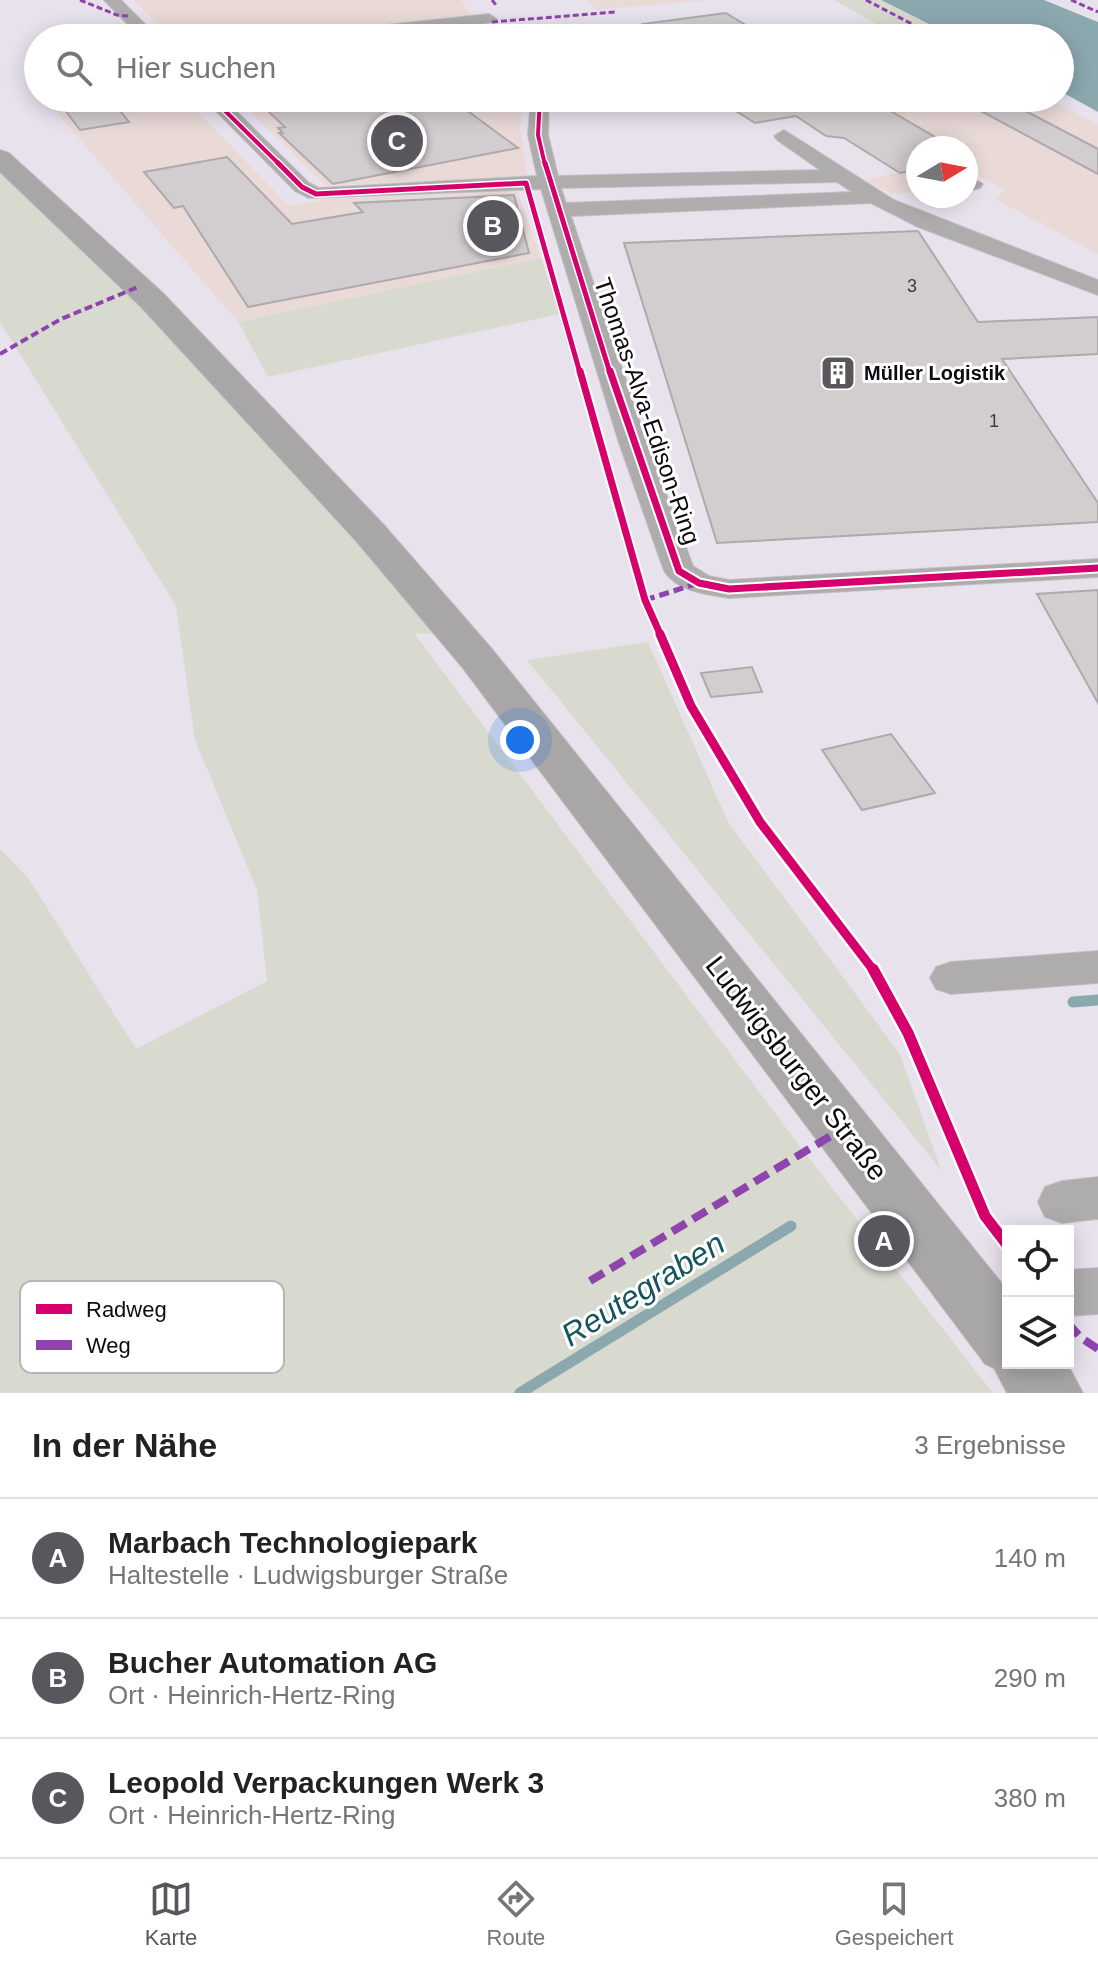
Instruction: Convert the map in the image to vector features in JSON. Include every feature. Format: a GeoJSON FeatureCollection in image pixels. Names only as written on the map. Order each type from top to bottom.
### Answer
{"type":"FeatureCollection","features":[{"type":"Feature","properties":{"kind":"main road","name":"Ludwigsburger Straße"},"geometry":{"type":"LineString","coordinates":[[0,158],[152,300],[370,533],[477,658],[1002,1326]]}},
{"type":"Feature","properties":{"kind":"main road","name":"Ludwigsburger Straße"},"geometry":{"type":"LineString","coordinates":[[1032,1369],[1049,1393]]}},
{"type":"Feature","properties":{"kind":"street"},"geometry":{"type":"LineString","coordinates":[[112,0],[137,24]]}},
{"type":"Feature","properties":{"kind":"street"},"geometry":{"type":"LineString","coordinates":[[397,24],[483,10],[501,1]]}},
{"type":"Feature","properties":{"kind":"street"},"geometry":{"type":"LineString","coordinates":[[226,112],[302,187],[316,194],[549,182],[841,176]]}},
{"type":"Feature","properties":{"kind":"street","name":"Thomas-Alva-Edison-Ring"},"geometry":{"type":"LineString","coordinates":[[539,112],[538,135],[549,182],[632,440],[679,571],[699,583],[729,589],[1098,568]]}},
{"type":"Feature","properties":{"kind":"street"},"geometry":{"type":"LineString","coordinates":[[784,136],[882,200],[972,241],[1098,288]]}},
{"type":"Feature","properties":{"kind":"street"},"geometry":{"type":"LineString","coordinates":[[558,210],[906,198]]}},
{"type":"Feature","properties":{"kind":"street"},"geometry":{"type":"LineString","coordinates":[[951,978],[1098,967]]}},
{"type":"Feature","properties":{"kind":"street"},"geometry":{"type":"LineString","coordinates":[[1074,1293],[1098,1291]]}},
{"type":"Feature","properties":{"kind":"shaded area"},"geometry":{"type":"Polygon","coordinates":[[[133,0],[461,0],[477,24],[160,24],[133,0]]]}},
{"type":"Feature","properties":{"kind":"shaded area"},"geometry":{"type":"Polygon","coordinates":[[[587,0],[710,0],[595,10],[587,0]]]}},
{"type":"Feature","properties":{"kind":"shaded area"},"geometry":{"type":"Polygon","coordinates":[[[834,0],[881,0],[929,24],[876,24],[834,0]]]}},
{"type":"Feature","properties":{"kind":"shaded area"},"geometry":{"type":"Polygon","coordinates":[[[56,112],[198,112],[289,206],[327,199],[517,191],[541,258],[238,322],[56,112]]]}},
{"type":"Feature","properties":{"kind":"shaded area"},"geometry":{"type":"Polygon","coordinates":[[[251,112],[522,112],[520,126],[528,179],[325,185],[251,112]]]}},
{"type":"Feature","properties":{"kind":"shaded area"},"geometry":{"type":"Polygon","coordinates":[[[738,112],[1074,112],[1098,125],[1098,254],[995,199],[1005,191],[978,176],[978,136],[906,136],[906,193],[891,194],[865,180],[899,172],[844,138],[826,136],[796,116],[755,123],[738,112]]]}},
{"type":"Feature","properties":{"kind":"shaded area"},"geometry":{"type":"Polygon","coordinates":[[[0,165],[84,240],[361,535],[438,634],[414,633],[805,1153],[993,1393],[0,1393],[0,849],[29,879],[136,1049],[267,981],[257,890],[195,740],[176,606],[0,322],[0,165]]]}},
{"type":"Feature","properties":{"kind":"shaded area"},"geometry":{"type":"Polygon","coordinates":[[[541,258],[560,314],[268,377],[238,322],[541,258]]]}},
{"type":"Feature","properties":{"kind":"shaded area"},"geometry":{"type":"Polygon","coordinates":[[[648,642],[728,822],[900,1054],[941,1170],[527,660],[648,642]]]}},
{"type":"Feature","properties":{"kind":"water"},"geometry":{"type":"Polygon","coordinates":[[[881,0],[1044,0],[1098,22],[1098,112],[1074,99],[1074,24],[929,24],[881,0]]]}},
{"type":"Feature","properties":{"kind":"building"},"geometry":{"type":"Polygon","coordinates":[[[726,13],[744,24],[642,24],[726,13]]]}},
{"type":"Feature","properties":{"kind":"building"},"geometry":{"type":"Polygon","coordinates":[[[66,112],[121,112],[129,122],[80,130],[66,112]]]}},
{"type":"Feature","properties":{"kind":"building"},"geometry":{"type":"Polygon","coordinates":[[[269,112],[469,112],[518,148],[333,184],[279,133],[283,133],[278,128],[285,127],[269,112]]]}},
{"type":"Feature","properties":{"kind":"building"},"geometry":{"type":"Polygon","coordinates":[[[738,112],[892,112],[933,136],[906,136],[906,172],[900,173],[844,138],[826,136],[796,116],[755,123],[738,112]]]}},
{"type":"Feature","properties":{"kind":"building"},"geometry":{"type":"Polygon","coordinates":[[[983,112],[1028,112],[1098,149],[1098,174],[983,112]]]}},
{"type":"Feature","properties":{"kind":"building"},"geometry":{"type":"Polygon","coordinates":[[[227,157],[292,224],[363,212],[354,203],[514,195],[529,253],[248,307],[183,206],[174,208],[144,172],[227,157]]]}},
{"type":"Feature","properties":{"kind":"building","name":"Müller Logistik"},"geometry":{"type":"Polygon","coordinates":[[[918,231],[978,322],[1098,317],[1098,354],[1002,359],[1098,503],[1098,522],[717,543],[624,243],[918,231]]]}},
{"type":"Feature","properties":{"kind":"building"},"geometry":{"type":"Polygon","coordinates":[[[1098,590],[1098,703],[1037,594],[1098,590]]]}},
{"type":"Feature","properties":{"kind":"building"},"geometry":{"type":"Polygon","coordinates":[[[752,667],[762,692],[711,697],[701,673],[752,667]]]}},
{"type":"Feature","properties":{"kind":"building"},"geometry":{"type":"Polygon","coordinates":[[[891,734],[935,793],[862,810],[822,750],[891,734]]]}},
{"type":"Feature","properties":{"kind":"waterway"},"geometry":{"type":"LineString","coordinates":[[1073,1002],[1098,1000]]}},
{"type":"Feature","properties":{"kind":"waterway","name":"Reutegraben"},"geometry":{"type":"LineString","coordinates":[[520,1393],[791,1226]]}},
{"type":"Feature","properties":{"kind":"marked path"},"geometry":{"type":"LineString","coordinates":[[80,0],[117,15],[128,16]]}},
{"type":"Feature","properties":{"kind":"marked path"},"geometry":{"type":"LineString","coordinates":[[492,0],[496,5]]}},
{"type":"Feature","properties":{"kind":"marked path"},"geometry":{"type":"LineString","coordinates":[[866,0],[912,24]]}},
{"type":"Feature","properties":{"kind":"marked path"},"geometry":{"type":"LineString","coordinates":[[1071,0],[1098,12]]}},
{"type":"Feature","properties":{"kind":"marked path"},"geometry":{"type":"LineString","coordinates":[[492,22],[616,12]]}},
{"type":"Feature","properties":{"kind":"marked path"},"geometry":{"type":"LineString","coordinates":[[0,354],[61,319],[138,287]]}},
{"type":"Feature","properties":{"kind":"marked path"},"geometry":{"type":"LineString","coordinates":[[645,600],[699,583]]}},
{"type":"Feature","properties":{"kind":"marked path"},"geometry":{"type":"LineString","coordinates":[[590,1281],[844,1128]]}},
{"type":"Feature","properties":{"kind":"marked path"},"geometry":{"type":"LineString","coordinates":[[1074,1330],[1098,1349]]}},
{"type":"Feature","properties":{"kind":"cycle path"},"geometry":{"type":"LineString","coordinates":[[226,112],[302,187],[316,194],[526,183],[645,600],[691,706],[760,822],[872,967],[908,1033],[985,1216],[1002,1238]]}},
{"type":"Feature","properties":{"kind":"cycle path"},"geometry":{"type":"LineString","coordinates":[[539,112],[538,135],[549,182],[632,440],[679,571],[699,583],[729,589],[1098,568]]}},
{"type":"Feature","properties":{"kind":"place","name":"Leopold Verpackungen Werk 3"},"geometry":{"type":"Point","coordinates":[397,141]}},
{"type":"Feature","properties":{"kind":"place","name":"Bucher Automation AG"},"geometry":{"type":"Point","coordinates":[493,226]}},
{"type":"Feature","properties":{"kind":"place","name":"Müller Logistik"},"geometry":{"type":"Point","coordinates":[838,373]}},
{"type":"Feature","properties":{"kind":"place","name":"Marbach Technologiepark"},"geometry":{"type":"Point","coordinates":[884,1241]}}]}
